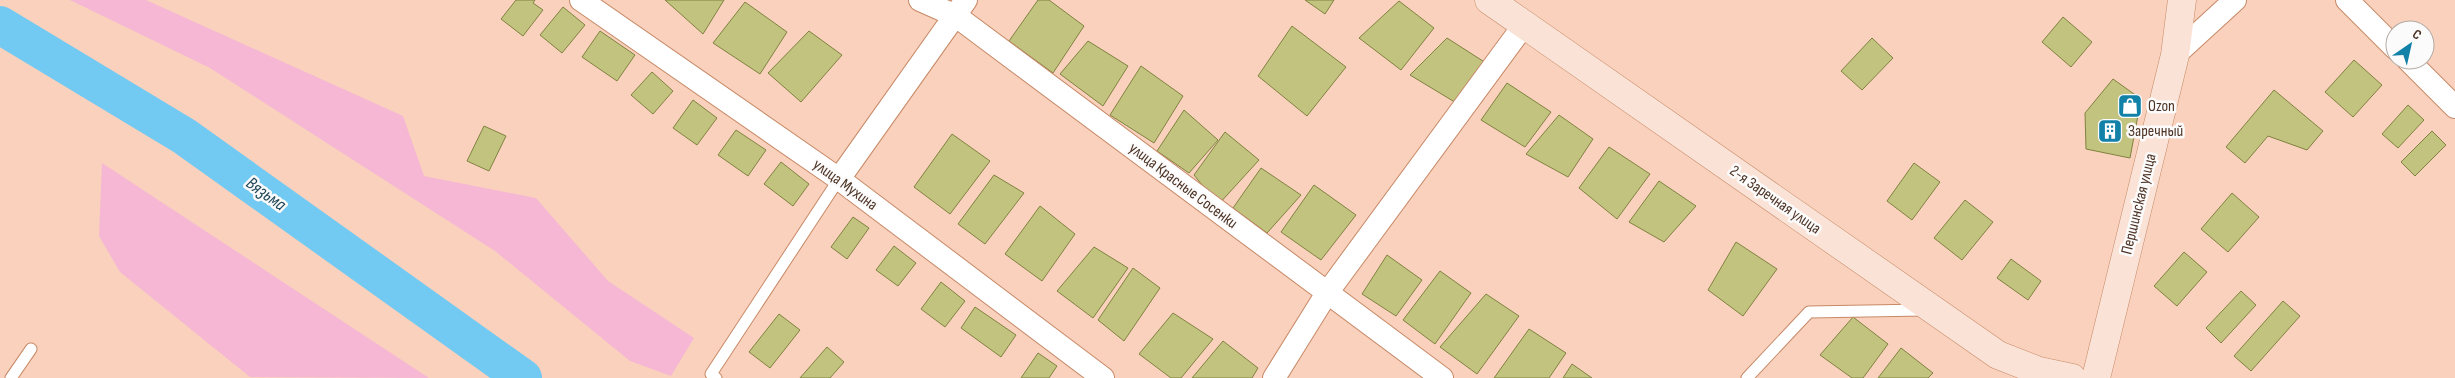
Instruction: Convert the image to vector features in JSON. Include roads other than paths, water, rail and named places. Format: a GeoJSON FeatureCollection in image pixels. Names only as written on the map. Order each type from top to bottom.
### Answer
{"type":"FeatureCollection","features":[{"type":"Feature","properties":{"kind":"main road","name":"2-я Заречная улица"},"geometry":{"type":"LineString","coordinates":[[1489,0],[1998,355],[2039,372],[2072,378]]}},
{"type":"Feature","properties":{"kind":"main road","name":"Першинская улица"},"geometry":{"type":"LineString","coordinates":[[2096,378],[2175,55],[2180,1]]}},
{"type":"Feature","properties":{"kind":"street","name":"улица Мухина"},"geometry":{"type":"LineString","coordinates":[[581,0],[839,179],[1103,378]]}},
{"type":"Feature","properties":{"kind":"street","name":"улица Красные Сосенки"},"geometry":{"type":"LineString","coordinates":[[920,0],[961,8],[1327,293],[1442,378]]}},
{"type":"Feature","properties":{"kind":"street"},"geometry":{"type":"LineString","coordinates":[[2175,55],[2235,0]]}},
{"type":"Feature","properties":{"kind":"street"},"geometry":{"type":"LineString","coordinates":[[2347,0],[2385,38]]}},
{"type":"Feature","properties":{"kind":"street"},"geometry":{"type":"LineString","coordinates":[[839,179],[961,8]]}},
{"type":"Feature","properties":{"kind":"street"},"geometry":{"type":"LineString","coordinates":[[1274,378],[1327,293],[1524,25]]}},
{"type":"Feature","properties":{"kind":"street"},"geometry":{"type":"LineString","coordinates":[[2418,70],[2455,107]]}},
{"type":"Feature","properties":{"kind":"lane"},"geometry":{"type":"LineString","coordinates":[[716,378],[711,374],[839,179]]}},
{"type":"Feature","properties":{"kind":"lane"},"geometry":{"type":"LineString","coordinates":[[1747,378],[1809,312],[1933,310]]}},
{"type":"Feature","properties":{"kind":"lane"},"geometry":{"type":"LineString","coordinates":[[11,378],[31,349]]}},
{"type":"Feature","properties":{"kind":"waterway","name":"Вязьма"},"geometry":{"type":"LineString","coordinates":[[0,25],[184,136],[523,378]]}},
{"type":"Feature","properties":{"kind":"place","name":"Ozon"},"geometry":{"type":"Point","coordinates":[2130,106]}},
{"type":"Feature","properties":{"kind":"place","name":"Заречный"},"geometry":{"type":"Point","coordinates":[2110,131]}}]}
